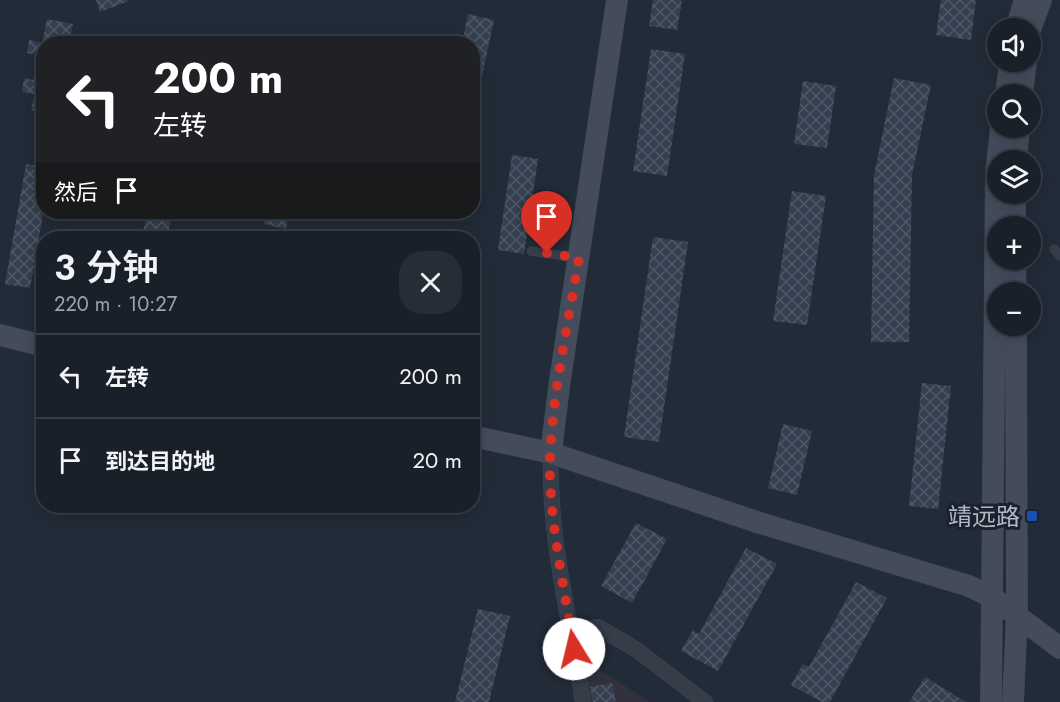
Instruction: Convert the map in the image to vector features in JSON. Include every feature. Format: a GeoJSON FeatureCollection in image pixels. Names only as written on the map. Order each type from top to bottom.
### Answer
{"type":"FeatureCollection","features":[{"type":"Feature","properties":{"kind":"main road"},"geometry":{"type":"LineString","coordinates":[[551,453],[617,0]]}},
{"type":"Feature","properties":{"kind":"main road"},"geometry":{"type":"LineString","coordinates":[[1019,18],[1024,0]]}},
{"type":"Feature","properties":{"kind":"main road"},"geometry":{"type":"LineString","coordinates":[[1034,18],[1041,0]]}},
{"type":"Feature","properties":{"kind":"main road"},"geometry":{"type":"LineString","coordinates":[[991,702],[996,172],[1000,138]]}},
{"type":"Feature","properties":{"kind":"main road"},"geometry":{"type":"LineString","coordinates":[[0,335],[36,344]]}},
{"type":"Feature","properties":{"kind":"main road"},"geometry":{"type":"LineString","coordinates":[[1013,702],[1017,615],[1016,336]]}},
{"type":"Feature","properties":{"kind":"main road"},"geometry":{"type":"LineString","coordinates":[[480,438],[551,453],[760,523],[969,586],[992,597],[1053,641]]}},
{"type":"Feature","properties":{"kind":"street"},"geometry":{"type":"LineString","coordinates":[[551,453],[550,477],[560,570],[583,702]]}},
{"type":"Feature","properties":{"kind":"street"},"geometry":{"type":"LineString","coordinates":[[572,631],[598,627],[637,650],[705,702]]}},
{"type":"Feature","properties":{"kind":"lane"},"geometry":{"type":"LineString","coordinates":[[1054,249],[1060,256]]}},
{"type":"Feature","properties":{"kind":"lane"},"geometry":{"type":"LineString","coordinates":[[531,251],[579,258]]}},
{"type":"Feature","properties":{"kind":"shaded area"},"geometry":{"type":"Polygon","coordinates":[[[580,657],[650,702],[588,702],[580,657]]]}},
{"type":"Feature","properties":{"kind":"building"},"geometry":{"type":"Polygon","coordinates":[[[96,0],[129,0],[129,1],[100,12],[96,0]]]}},
{"type":"Feature","properties":{"kind":"building"},"geometry":{"type":"Polygon","coordinates":[[[653,0],[682,0],[677,30],[649,26],[653,0]]]}},
{"type":"Feature","properties":{"kind":"building"},"geometry":{"type":"Polygon","coordinates":[[[941,0],[976,0],[971,40],[936,35],[941,0]]]}},
{"type":"Feature","properties":{"kind":"building"},"geometry":{"type":"Polygon","coordinates":[[[468,14],[494,20],[480,86],[480,36],[464,36],[468,14]]]}},
{"type":"Feature","properties":{"kind":"building"},"geometry":{"type":"Polygon","coordinates":[[[47,19],[73,24],[71,36],[43,36],[47,19]]]}},
{"type":"Feature","properties":{"kind":"building"},"geometry":{"type":"Polygon","coordinates":[[[29,40],[36,42],[36,55],[27,53],[29,40]]]}},
{"type":"Feature","properties":{"kind":"building"},"geometry":{"type":"Polygon","coordinates":[[[651,49],[685,54],[667,176],[633,171],[651,49]]]}},
{"type":"Feature","properties":{"kind":"building"},"geometry":{"type":"Polygon","coordinates":[[[36,65],[36,111],[31,110],[35,94],[22,92],[24,78],[33,80],[36,65]]]}},
{"type":"Feature","properties":{"kind":"building"},"geometry":{"type":"Polygon","coordinates":[[[894,78],[931,85],[912,175],[909,342],[871,342],[874,175],[894,78]]]}},
{"type":"Feature","properties":{"kind":"building"},"geometry":{"type":"Polygon","coordinates":[[[803,81],[836,86],[827,148],[794,144],[803,81]]]}},
{"type":"Feature","properties":{"kind":"building"},"geometry":{"type":"Polygon","coordinates":[[[512,155],[538,159],[524,254],[498,250],[512,155]]]}},
{"type":"Feature","properties":{"kind":"building"},"geometry":{"type":"Polygon","coordinates":[[[26,164],[36,166],[36,219],[42,219],[40,231],[36,231],[36,254],[30,288],[5,284],[26,164]]]}},
{"type":"Feature","properties":{"kind":"building"},"geometry":{"type":"Polygon","coordinates":[[[792,191],[826,196],[807,325],[773,321],[792,191]]]}},
{"type":"Feature","properties":{"kind":"building"},"geometry":{"type":"Polygon","coordinates":[[[146,219],[171,219],[168,231],[143,231],[146,219]]]}},
{"type":"Feature","properties":{"kind":"building"},"geometry":{"type":"Polygon","coordinates":[[[265,219],[288,219],[286,229],[264,224],[265,219]]]}},
{"type":"Feature","properties":{"kind":"building"},"geometry":{"type":"Polygon","coordinates":[[[653,237],[688,242],[659,442],[624,437],[653,237]]]}},
{"type":"Feature","properties":{"kind":"building"},"geometry":{"type":"Polygon","coordinates":[[[922,383],[951,386],[938,509],[909,506],[922,383]]]}},
{"type":"Feature","properties":{"kind":"building"},"geometry":{"type":"Polygon","coordinates":[[[783,424],[812,431],[797,495],[768,488],[783,424]]]}},
{"type":"Feature","properties":{"kind":"building"},"geometry":{"type":"Polygon","coordinates":[[[636,523],[667,539],[632,603],[601,586],[636,523]]]}},
{"type":"Feature","properties":{"kind":"building"},"geometry":{"type":"Polygon","coordinates":[[[746,548],[777,564],[718,671],[681,651],[693,630],[699,634],[746,548]]]}},
{"type":"Feature","properties":{"kind":"building"},"geometry":{"type":"Polygon","coordinates":[[[856,582],[887,598],[830,702],[822,702],[791,685],[803,664],[809,667],[856,582]]]}},
{"type":"Feature","properties":{"kind":"building"},"geometry":{"type":"Polygon","coordinates":[[[478,609],[510,616],[489,702],[455,702],[478,609]]]}},
{"type":"Feature","properties":{"kind":"building"},"geometry":{"type":"Polygon","coordinates":[[[925,677],[966,702],[909,702],[925,677]]]}},
{"type":"Feature","properties":{"kind":"building"},"geometry":{"type":"Polygon","coordinates":[[[612,683],[616,702],[593,702],[590,687],[612,683]]]}},
{"type":"Feature","properties":{"kind":"place","name":"靖远路"},"geometry":{"type":"Point","coordinates":[1032,516]}},
{"type":"Feature","properties":{"kind":"route"},"geometry":{"type":"LineString","coordinates":[[547,253],[579,258],[559,387],[550,477],[560,570],[574,649]]}}]}
